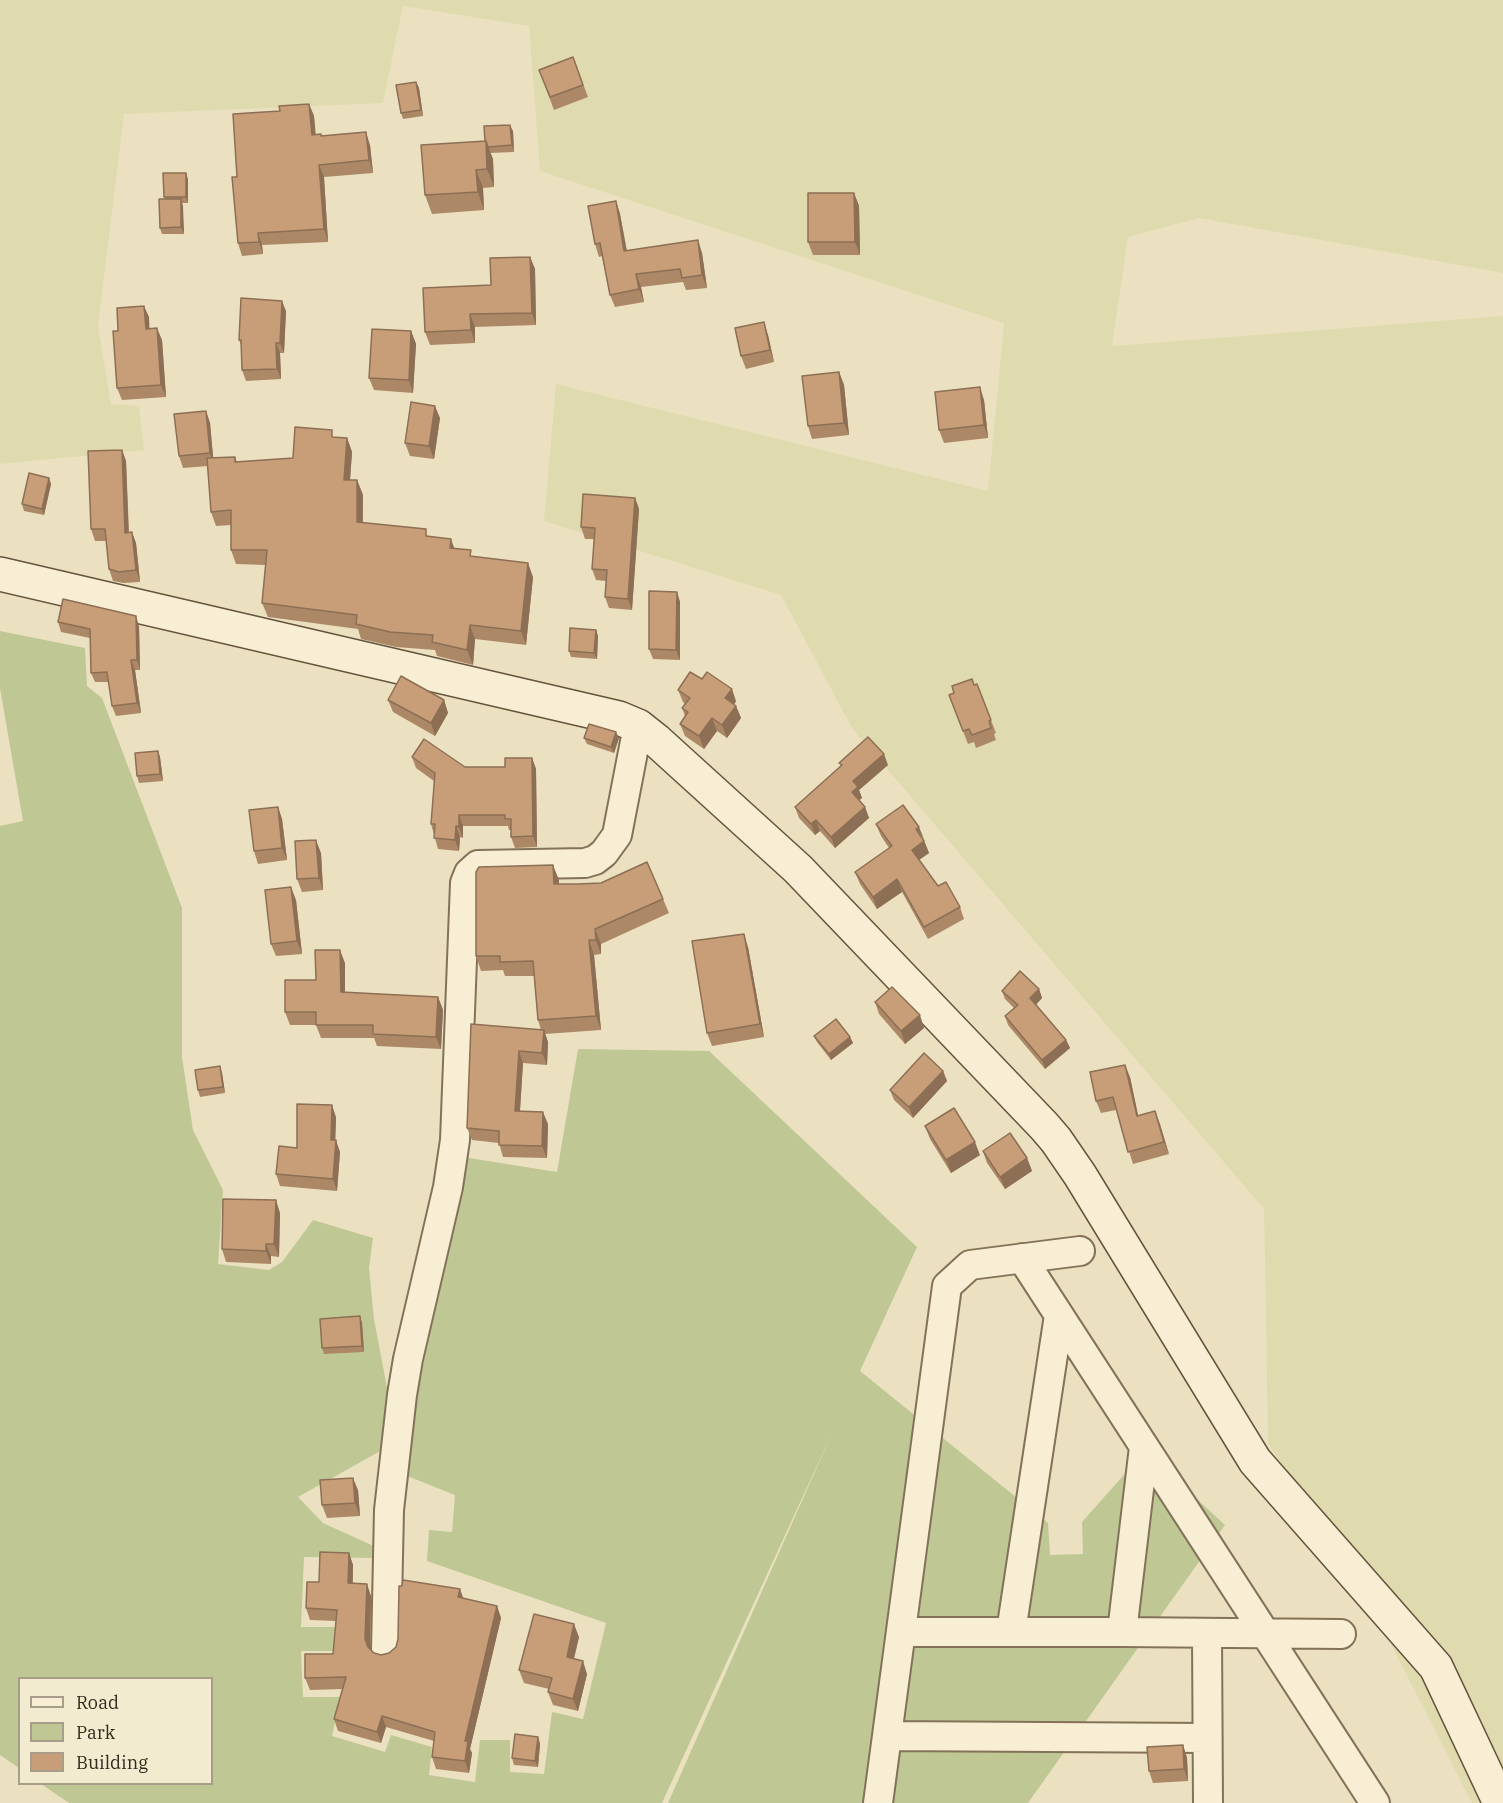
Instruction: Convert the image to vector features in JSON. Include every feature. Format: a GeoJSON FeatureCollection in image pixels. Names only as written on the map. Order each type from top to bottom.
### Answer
{"type":"FeatureCollection","features":[{"type":"Feature","properties":{"kind":"street"},"geometry":{"type":"LineString","coordinates":[[0,574],[619,718],[638,726],[657,741],[798,869],[1050,1133],[1080,1175],[1259,1466],[1436,1667],[1500,1803]]}},
{"type":"Feature","properties":{"kind":"street"},"geometry":{"type":"LineString","coordinates":[[386,1650],[389,1510],[402,1395],[408,1359],[448,1187],[455,1140],[465,883],[469,873],[478,866],[585,863],[604,854],[617,835],[638,726]]}},
{"type":"Feature","properties":{"kind":"street"},"geometry":{"type":"LineString","coordinates":[[878,1803],[947,1286],[970,1265],[1080,1251]]}},
{"type":"Feature","properties":{"kind":"street"},"geometry":{"type":"LineString","coordinates":[[1022,1258],[1375,1803]]}},
{"type":"Feature","properties":{"kind":"street"},"geometry":{"type":"LineString","coordinates":[[1011,1632],[1059,1315]]}},
{"type":"Feature","properties":{"kind":"street"},"geometry":{"type":"LineString","coordinates":[[1122,1632],[1144,1447]]}},
{"type":"Feature","properties":{"kind":"street"},"geometry":{"type":"LineString","coordinates":[[901,1632],[1341,1635]]}},
{"type":"Feature","properties":{"kind":"street"},"geometry":{"type":"LineString","coordinates":[[1207,1634],[1208,1803]]}},
{"type":"Feature","properties":{"kind":"street"},"geometry":{"type":"LineString","coordinates":[[887,1736],[1208,1738]]}},
{"type":"Feature","properties":{"kind":"shaded area"},"geometry":{"type":"Polygon","coordinates":[[[0,0],[1503,0],[1503,273],[1199,218],[1128,237],[1112,346],[1503,316],[1503,1803],[1472,1803],[1375,1613],[1268,1443],[1264,1209],[852,728],[781,595],[544,521],[556,384],[988,491],[1004,323],[540,171],[529,26],[403,6],[383,103],[124,114],[98,326],[111,404],[139,406],[144,450],[0,464],[0,0]]]}},
{"type":"Feature","properties":{"kind":"green space"},"geometry":{"type":"Polygon","coordinates":[[[0,631],[85,648],[87,686],[102,698],[182,908],[182,1057],[193,1130],[223,1190],[218,1264],[269,1270],[282,1262],[313,1220],[373,1238],[369,1268],[374,1319],[394,1425],[393,1444],[298,1497],[323,1523],[376,1547],[374,1558],[304,1557],[301,1627],[342,1627],[340,1651],[301,1651],[303,1697],[341,1697],[332,1736],[385,1752],[391,1735],[432,1747],[429,1775],[475,1782],[480,1740],[510,1740],[510,1772],[544,1774],[552,1712],[583,1719],[606,1623],[427,1561],[429,1530],[452,1532],[455,1495],[402,1474],[463,1157],[557,1172],[578,1049],[709,1051],[917,1247],[860,1371],[1048,1523],[1050,1555],[1083,1554],[1082,1522],[1145,1451],[1225,1525],[1028,1803],[668,1803],[832,1433],[662,1803],[69,1803],[42,1785],[213,1785],[213,1677],[18,1677],[18,1767],[0,1755],[0,826],[23,821],[0,688],[0,631]]]}},
{"type":"Feature","properties":{"kind":"building"},"geometry":{"type":"Polygon","coordinates":[[[573,57],[583,85],[550,97],[539,70],[573,57]]]}},
{"type":"Feature","properties":{"kind":"building"},"geometry":{"type":"Polygon","coordinates":[[[416,82],[421,110],[401,113],[396,85],[416,82]]]}},
{"type":"Feature","properties":{"kind":"building"},"geometry":{"type":"Polygon","coordinates":[[[309,104],[312,135],[366,132],[369,160],[319,165],[324,229],[258,233],[259,242],[238,243],[232,177],[237,177],[233,114],[280,111],[279,106],[309,104]]]}},
{"type":"Feature","properties":{"kind":"building"},"geometry":{"type":"Polygon","coordinates":[[[510,125],[512,145],[488,147],[485,141],[484,126],[510,125]]]}},
{"type":"Feature","properties":{"kind":"building"},"geometry":{"type":"Polygon","coordinates":[[[486,141],[487,169],[476,170],[478,192],[425,195],[421,145],[486,141]]]}},
{"type":"Feature","properties":{"kind":"building"},"geometry":{"type":"Polygon","coordinates":[[[163,173],[186,173],[186,197],[164,197],[163,173]]]}},
{"type":"Feature","properties":{"kind":"building"},"geometry":{"type":"Polygon","coordinates":[[[808,193],[854,193],[855,242],[808,242],[808,193]]]}},
{"type":"Feature","properties":{"kind":"building"},"geometry":{"type":"Polygon","coordinates":[[[159,199],[181,199],[181,227],[160,228],[159,199]]]}},
{"type":"Feature","properties":{"kind":"building"},"geometry":{"type":"Polygon","coordinates":[[[616,201],[624,251],[698,240],[702,275],[682,278],[680,269],[636,274],[639,289],[610,295],[600,243],[595,244],[588,206],[616,201]]]}},
{"type":"Feature","properties":{"kind":"building"},"geometry":{"type":"Polygon","coordinates":[[[530,257],[532,313],[470,314],[471,330],[425,332],[423,288],[491,285],[490,258],[530,257]]]}},
{"type":"Feature","properties":{"kind":"building"},"geometry":{"type":"Polygon","coordinates":[[[241,298],[282,301],[280,343],[276,343],[277,369],[242,370],[241,340],[239,340],[241,298]]]}},
{"type":"Feature","properties":{"kind":"building"},"geometry":{"type":"Polygon","coordinates":[[[144,306],[146,329],[157,328],[161,385],[117,388],[113,331],[118,331],[117,308],[144,306]]]}},
{"type":"Feature","properties":{"kind":"building"},"geometry":{"type":"Polygon","coordinates":[[[764,322],[770,350],[741,356],[735,328],[764,322]]]}},
{"type":"Feature","properties":{"kind":"building"},"geometry":{"type":"Polygon","coordinates":[[[372,329],[411,331],[409,380],[369,378],[372,329]]]}},
{"type":"Feature","properties":{"kind":"building"},"geometry":{"type":"Polygon","coordinates":[[[839,372],[844,423],[808,426],[802,376],[839,372]]]}},
{"type":"Feature","properties":{"kind":"building"},"geometry":{"type":"Polygon","coordinates":[[[980,387],[984,425],[939,430],[935,392],[980,387]]]}},
{"type":"Feature","properties":{"kind":"building"},"geometry":{"type":"Polygon","coordinates":[[[411,402],[435,406],[429,446],[405,443],[411,402]]]}},
{"type":"Feature","properties":{"kind":"building"},"geometry":{"type":"Polygon","coordinates":[[[206,411],[210,453],[179,456],[174,414],[206,411]]]}},
{"type":"Feature","properties":{"kind":"building"},"geometry":{"type":"Polygon","coordinates":[[[295,427],[332,430],[332,437],[347,438],[344,480],[357,480],[357,522],[426,529],[426,536],[451,539],[450,548],[471,550],[470,556],[528,563],[521,631],[470,625],[467,650],[432,642],[433,635],[390,632],[356,624],[357,615],[262,603],[267,550],[231,550],[231,510],[211,512],[207,458],[235,457],[235,462],[293,458],[295,427]]]}},
{"type":"Feature","properties":{"kind":"building"},"geometry":{"type":"Polygon","coordinates":[[[122,450],[125,533],[132,532],[136,570],[119,572],[109,569],[105,529],[91,529],[88,451],[122,450]]]}},
{"type":"Feature","properties":{"kind":"building"},"geometry":{"type":"Polygon","coordinates":[[[29,473],[49,478],[42,509],[22,504],[29,473]]]}},
{"type":"Feature","properties":{"kind":"building"},"geometry":{"type":"Polygon","coordinates":[[[583,494],[635,498],[628,599],[605,597],[607,570],[592,569],[595,528],[581,527],[583,494]]]}},
{"type":"Feature","properties":{"kind":"building"},"geometry":{"type":"Polygon","coordinates":[[[649,591],[677,592],[676,650],[649,649],[649,591]]]}},
{"type":"Feature","properties":{"kind":"building"},"geometry":{"type":"Polygon","coordinates":[[[63,599],[136,616],[137,660],[131,660],[137,703],[112,706],[107,672],[91,673],[90,629],[58,622],[63,599]]]}},
{"type":"Feature","properties":{"kind":"building"},"geometry":{"type":"Polygon","coordinates":[[[570,628],[596,630],[594,653],[569,651],[570,628]]]}},
{"type":"Feature","properties":{"kind":"building"},"geometry":{"type":"Polygon","coordinates":[[[690,672],[702,679],[707,672],[732,689],[725,698],[736,706],[722,725],[712,718],[699,736],[680,724],[688,712],[682,708],[690,698],[678,690],[690,672]]]}},
{"type":"Feature","properties":{"kind":"building"},"geometry":{"type":"Polygon","coordinates":[[[401,676],[444,700],[431,723],[388,700],[401,676]]]}},
{"type":"Feature","properties":{"kind":"building"},"geometry":{"type":"Polygon","coordinates":[[[972,679],[974,685],[977,684],[991,720],[989,721],[991,728],[972,735],[969,729],[963,731],[949,695],[954,693],[952,686],[972,679]]]}},
{"type":"Feature","properties":{"kind":"building"},"geometry":{"type":"Polygon","coordinates":[[[589,724],[616,732],[611,747],[584,738],[589,724]]]}},
{"type":"Feature","properties":{"kind":"building"},"geometry":{"type":"Polygon","coordinates":[[[868,737],[884,754],[853,781],[858,787],[852,792],[865,807],[831,837],[816,820],[811,824],[795,807],[842,765],[839,763],[868,737]]]}},
{"type":"Feature","properties":{"kind":"building"},"geometry":{"type":"Polygon","coordinates":[[[424,739],[465,767],[505,767],[505,758],[532,758],[533,836],[511,837],[511,819],[505,819],[505,815],[459,815],[459,827],[456,826],[455,840],[434,838],[435,824],[431,824],[435,773],[412,757],[424,739]]]}},
{"type":"Feature","properties":{"kind":"building"},"geometry":{"type":"Polygon","coordinates":[[[158,751],[160,774],[137,776],[135,753],[158,751]]]}},
{"type":"Feature","properties":{"kind":"building"},"geometry":{"type":"Polygon","coordinates":[[[903,805],[919,827],[916,829],[924,841],[912,850],[938,886],[946,882],[960,907],[924,927],[897,879],[873,897],[855,872],[892,846],[876,824],[903,805]]]}},
{"type":"Feature","properties":{"kind":"building"},"geometry":{"type":"Polygon","coordinates":[[[278,807],[282,848],[254,851],[249,810],[278,807]]]}},
{"type":"Feature","properties":{"kind":"building"},"geometry":{"type":"Polygon","coordinates":[[[316,840],[319,878],[297,879],[295,841],[316,840]]]}},
{"type":"Feature","properties":{"kind":"building"},"geometry":{"type":"Polygon","coordinates":[[[647,862],[663,899],[595,929],[596,940],[589,940],[596,1016],[538,1020],[533,961],[500,962],[500,956],[476,956],[476,872],[479,867],[553,865],[554,884],[578,884],[601,883],[647,862]]]}},
{"type":"Feature","properties":{"kind":"building"},"geometry":{"type":"Polygon","coordinates":[[[291,887],[297,941],[271,944],[265,890],[291,887]]]}},
{"type":"Feature","properties":{"kind":"building"},"geometry":{"type":"Polygon","coordinates":[[[744,934],[760,1024],[707,1033],[692,941],[744,934]]]}},
{"type":"Feature","properties":{"kind":"building"},"geometry":{"type":"Polygon","coordinates":[[[315,950],[340,950],[341,992],[438,997],[436,1037],[373,1034],[373,1025],[316,1025],[316,1012],[285,1012],[285,980],[316,980],[315,950]]]}},
{"type":"Feature","properties":{"kind":"building"},"geometry":{"type":"Polygon","coordinates":[[[1020,971],[1039,989],[1030,998],[1066,1040],[1042,1060],[1005,1016],[1018,1005],[1002,991],[1020,971]]]}},
{"type":"Feature","properties":{"kind":"building"},"geometry":{"type":"Polygon","coordinates":[[[892,987],[920,1015],[901,1031],[875,1002],[892,987]]]}},
{"type":"Feature","properties":{"kind":"building"},"geometry":{"type":"Polygon","coordinates":[[[836,1019],[850,1037],[829,1054],[814,1036],[836,1019]]]}},
{"type":"Feature","properties":{"kind":"building"},"geometry":{"type":"Polygon","coordinates":[[[471,1024],[544,1030],[542,1053],[519,1051],[515,1111],[543,1112],[542,1146],[499,1145],[499,1131],[467,1128],[471,1024]]]}},
{"type":"Feature","properties":{"kind":"building"},"geometry":{"type":"Polygon","coordinates":[[[924,1053],[943,1071],[909,1107],[890,1090],[924,1053]]]}},
{"type":"Feature","properties":{"kind":"building"},"geometry":{"type":"Polygon","coordinates":[[[1125,1065],[1137,1116],[1155,1111],[1164,1142],[1128,1152],[1113,1097],[1096,1101],[1090,1072],[1125,1065]]]}},
{"type":"Feature","properties":{"kind":"building"},"geometry":{"type":"Polygon","coordinates":[[[220,1066],[223,1087],[198,1090],[195,1070],[220,1066]]]}},
{"type":"Feature","properties":{"kind":"building"},"geometry":{"type":"Polygon","coordinates":[[[297,1104],[332,1105],[331,1140],[336,1140],[333,1179],[276,1174],[279,1146],[297,1148],[297,1104]]]}},
{"type":"Feature","properties":{"kind":"building"},"geometry":{"type":"Polygon","coordinates":[[[954,1108],[975,1142],[946,1160],[925,1126],[954,1108]]]}},
{"type":"Feature","properties":{"kind":"building"},"geometry":{"type":"Polygon","coordinates":[[[1010,1133],[1027,1158],[1000,1177],[983,1151],[1010,1133]]]}},
{"type":"Feature","properties":{"kind":"building"},"geometry":{"type":"Polygon","coordinates":[[[223,1199],[276,1200],[274,1244],[266,1244],[266,1251],[222,1249],[223,1199]]]}},
{"type":"Feature","properties":{"kind":"building"},"geometry":{"type":"Polygon","coordinates":[[[360,1316],[362,1346],[322,1348],[320,1319],[360,1316]]]}},
{"type":"Feature","properties":{"kind":"building"},"geometry":{"type":"Polygon","coordinates":[[[353,1478],[355,1503],[322,1505],[320,1480],[353,1478]]]}},
{"type":"Feature","properties":{"kind":"building"},"geometry":{"type":"Polygon","coordinates":[[[320,1552],[349,1553],[348,1583],[367,1584],[365,1639],[368,1647],[374,1653],[381,1655],[389,1653],[396,1647],[399,1586],[402,1586],[403,1580],[460,1589],[458,1597],[497,1606],[465,1741],[468,1741],[465,1761],[432,1757],[435,1732],[382,1716],[377,1732],[334,1719],[346,1677],[305,1678],[305,1654],[333,1654],[337,1610],[306,1608],[307,1582],[319,1582],[320,1552]]]}},
{"type":"Feature","properties":{"kind":"building"},"geometry":{"type":"Polygon","coordinates":[[[534,1614],[574,1624],[567,1657],[583,1661],[573,1699],[548,1692],[552,1678],[519,1670],[534,1614]]]}},
{"type":"Feature","properties":{"kind":"building"},"geometry":{"type":"Polygon","coordinates":[[[515,1734],[538,1737],[535,1761],[512,1758],[515,1734]]]}},
{"type":"Feature","properties":{"kind":"building"},"geometry":{"type":"Polygon","coordinates":[[[1183,1745],[1184,1769],[1149,1771],[1147,1747],[1183,1745]]]}}]}
